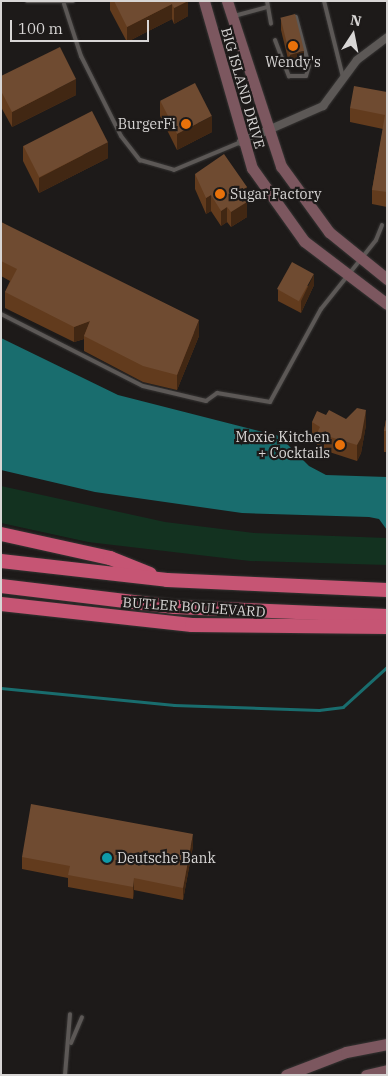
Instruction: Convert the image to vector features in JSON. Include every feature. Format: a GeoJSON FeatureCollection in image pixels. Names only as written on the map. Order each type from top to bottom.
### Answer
{"type":"FeatureCollection","features":[{"type":"Feature","properties":{"kind":"highway"},"geometry":{"type":"LineString","coordinates":[[1,534],[110,558],[167,580]]}},
{"type":"Feature","properties":{"kind":"highway","name":"BUTLER BOULEVARD"},"geometry":{"type":"LineString","coordinates":[[1,561],[167,580],[387,590]]}},
{"type":"Feature","properties":{"kind":"highway","name":"BUTLER BOULEVARD"},"geometry":{"type":"LineString","coordinates":[[1,586],[175,607],[387,616]]}},
{"type":"Feature","properties":{"kind":"highway"},"geometry":{"type":"LineString","coordinates":[[1,604],[192,625],[387,627]]}},
{"type":"Feature","properties":{"kind":"street","name":"BIG ISLAND DRIVE"},"geometry":{"type":"LineString","coordinates":[[204,1],[241,142],[290,226],[347,277],[387,304]]}},
{"type":"Feature","properties":{"kind":"street","name":"BIG ISLAND DRIVE"},"geometry":{"type":"LineString","coordinates":[[227,1],[266,132],[300,196],[329,232],[360,260],[387,279]]}},
{"type":"Feature","properties":{"kind":"street"},"geometry":{"type":"LineString","coordinates":[[241,142],[312,114],[371,45],[387,36]]}},
{"type":"Feature","properties":{"kind":"street"},"geometry":{"type":"LineString","coordinates":[[286,1075],[346,1052],[387,1044]]}},
{"type":"Feature","properties":{"kind":"street"},"geometry":{"type":"LineString","coordinates":[[366,1075],[387,1070]]}},
{"type":"Feature","properties":{"kind":"lane"},"geometry":{"type":"LineString","coordinates":[[27,1],[64,4],[73,1]]}},
{"type":"Feature","properties":{"kind":"lane"},"geometry":{"type":"LineString","coordinates":[[267,1],[271,24]]}},
{"type":"Feature","properties":{"kind":"lane"},"geometry":{"type":"LineString","coordinates":[[324,1],[344,78]]}},
{"type":"Feature","properties":{"kind":"lane"},"geometry":{"type":"LineString","coordinates":[[64,4],[81,56],[121,136],[140,160],[174,170],[241,142]]}},
{"type":"Feature","properties":{"kind":"lane"},"geometry":{"type":"LineString","coordinates":[[232,17],[268,7]]}},
{"type":"Feature","properties":{"kind":"lane"},"geometry":{"type":"LineString","coordinates":[[275,40],[289,76],[306,76],[309,66],[296,17]]}},
{"type":"Feature","properties":{"kind":"lane"},"geometry":{"type":"LineString","coordinates":[[1,314],[143,386],[206,401],[216,393],[270,402],[315,319],[360,260],[382,225]]}},
{"type":"Feature","properties":{"kind":"lane"},"geometry":{"type":"LineString","coordinates":[[70,1014],[71,1043]]}},
{"type":"Feature","properties":{"kind":"lane"},"geometry":{"type":"LineString","coordinates":[[65,1075],[71,1043],[82,1017]]}},
{"type":"Feature","properties":{"kind":"green space"},"geometry":{"type":"Polygon","coordinates":[[[1,486],[165,522],[254,533],[387,538],[387,565],[250,561],[88,542],[1,523],[1,486]]]}},
{"type":"Feature","properties":{"kind":"water"},"geometry":{"type":"Polygon","coordinates":[[[1,338],[118,395],[279,436],[309,466],[326,475],[387,477],[387,530],[379,519],[369,517],[242,513],[95,492],[1,470],[1,338]]]}},
{"type":"Feature","properties":{"kind":"building"},"geometry":{"type":"Polygon","coordinates":[[[114,1],[188,1],[174,8],[172,4],[127,27],[114,1]]]}},
{"type":"Feature","properties":{"kind":"building"},"geometry":{"type":"Polygon","coordinates":[[[295,14],[304,51],[290,55],[280,18],[295,14]]]}},
{"type":"Feature","properties":{"kind":"building"},"geometry":{"type":"Polygon","coordinates":[[[60,47],[76,79],[12,112],[1,91],[1,76],[60,47]]]}},
{"type":"Feature","properties":{"kind":"building"},"geometry":{"type":"Polygon","coordinates":[[[195,83],[212,116],[177,134],[160,101],[195,83]]]}},
{"type":"Feature","properties":{"kind":"building"},"geometry":{"type":"Polygon","coordinates":[[[354,86],[387,92],[387,192],[372,190],[385,115],[350,108],[354,86]]]}},
{"type":"Feature","properties":{"kind":"building"},"geometry":{"type":"Polygon","coordinates":[[[92,111],[108,142],[39,177],[23,146],[92,111]]]}},
{"type":"Feature","properties":{"kind":"building"},"geometry":{"type":"Polygon","coordinates":[[[224,154],[247,187],[240,191],[247,202],[231,212],[227,207],[221,211],[211,195],[206,198],[195,174],[224,154]]]}},
{"type":"Feature","properties":{"kind":"building"},"geometry":{"type":"Polygon","coordinates":[[[1,222],[199,320],[177,375],[143,366],[84,336],[90,321],[74,327],[5,292],[17,269],[1,261],[1,222]]]}},
{"type":"Feature","properties":{"kind":"building"},"geometry":{"type":"Polygon","coordinates":[[[292,262],[314,274],[299,301],[277,289],[292,262]]]}},
{"type":"Feature","properties":{"kind":"building"},"geometry":{"type":"Polygon","coordinates":[[[357,408],[366,410],[361,438],[357,445],[317,433],[320,427],[312,422],[317,411],[326,415],[329,410],[346,419],[357,408]]]}},
{"type":"Feature","properties":{"kind":"building"},"geometry":{"type":"Polygon","coordinates":[[[387,414],[387,431],[384,431],[387,414]]]}},
{"type":"Feature","properties":{"kind":"building","name":"Deutsche Bank"},"geometry":{"type":"Polygon","coordinates":[[[31,804],[193,834],[183,888],[134,878],[133,887],[68,875],[70,866],[22,857],[31,804]]]}},
{"type":"Feature","properties":{"kind":"waterway"},"geometry":{"type":"LineString","coordinates":[[1,688],[174,705],[319,710],[343,707],[387,667]]}},
{"type":"Feature","properties":{"kind":"place","name":"Wendy's"},"geometry":{"type":"Point","coordinates":[293,46]}},
{"type":"Feature","properties":{"kind":"place","name":"BurgerFi"},"geometry":{"type":"Point","coordinates":[186,124]}},
{"type":"Feature","properties":{"kind":"place","name":"Sugar Factory"},"geometry":{"type":"Point","coordinates":[220,194]}},
{"type":"Feature","properties":{"kind":"place","name":"Moxie Kitchen + Cocktails"},"geometry":{"type":"Point","coordinates":[340,445]}},
{"type":"Feature","properties":{"kind":"place","name":"Deutsche Bank"},"geometry":{"type":"Point","coordinates":[107,858]}}]}
